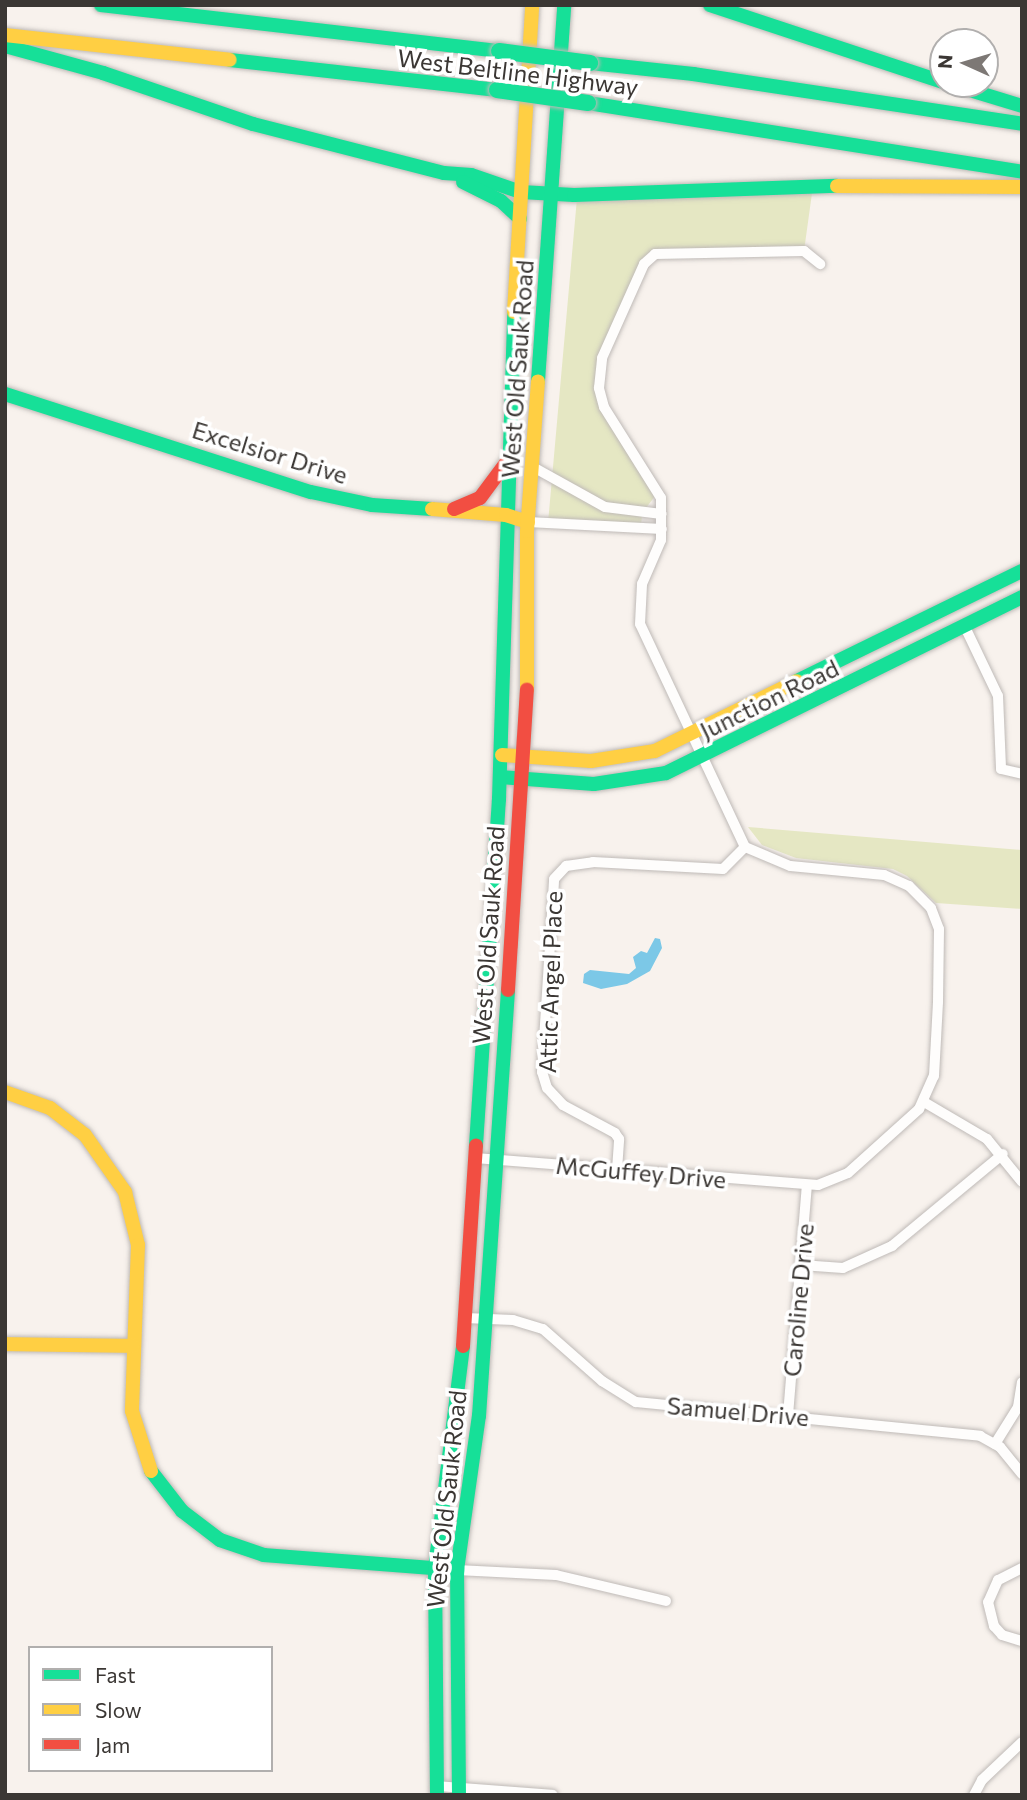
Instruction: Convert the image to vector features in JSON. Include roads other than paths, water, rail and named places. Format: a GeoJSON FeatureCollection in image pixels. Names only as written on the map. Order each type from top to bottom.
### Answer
{"type":"FeatureCollection","features":[{"type":"Feature","properties":{"kind":"main road","name":"West Beltline Highway"},"geometry":{"type":"LineString","coordinates":[[101,5],[693,74],[1022,124]]}},
{"type":"Feature","properties":{"kind":"main road","name":"West Old Sauk Road"},"geometry":{"type":"LineString","coordinates":[[437,1790],[435,1569],[460,1393],[502,755],[506,515],[532,5]]}},
{"type":"Feature","properties":{"kind":"main road","name":"West Old Sauk Road"},"geometry":{"type":"LineString","coordinates":[[460,1792],[457,1570],[479,1416],[487,1318],[529,657],[528,522],[564,5]]}},
{"type":"Feature","properties":{"kind":"main road"},"geometry":{"type":"LineString","coordinates":[[710,5],[929,77]]}},
{"type":"Feature","properties":{"kind":"main road","name":"West Beltline Highway"},"geometry":{"type":"LineString","coordinates":[[5,35],[497,90],[1022,172]]}},
{"type":"Feature","properties":{"kind":"main road"},"geometry":{"type":"LineString","coordinates":[[5,47],[103,73],[253,124],[444,173],[471,176],[521,192],[550,195],[895,184],[1022,187]]}},
{"type":"Feature","properties":{"kind":"main road"},"geometry":{"type":"LineString","coordinates":[[996,98],[1022,106]]}},
{"type":"Feature","properties":{"kind":"main road"},"geometry":{"type":"LineString","coordinates":[[444,173],[501,201],[520,219]]}},
{"type":"Feature","properties":{"kind":"main road","name":"Excelsior Drive"},"geometry":{"type":"LineString","coordinates":[[5,394],[311,492],[372,505],[506,515],[528,522]]}},
{"type":"Feature","properties":{"kind":"main road"},"geometry":{"type":"LineString","coordinates":[[449,511],[480,498],[510,457]]}},
{"type":"Feature","properties":{"kind":"main road","name":"Junction Road"},"geometry":{"type":"LineString","coordinates":[[502,755],[619,759],[693,736],[1022,571]]}},
{"type":"Feature","properties":{"kind":"main road","name":"Junction Road"},"geometry":{"type":"LineString","coordinates":[[500,777],[616,783],[666,773],[704,757],[1022,597]]}},
{"type":"Feature","properties":{"kind":"main road"},"geometry":{"type":"LineString","coordinates":[[5,1092],[67,1120],[85,1135],[117,1176],[131,1208],[138,1245],[132,1411],[145,1459],[154,1479],[196,1524],[229,1544],[264,1555],[457,1570]]}},
{"type":"Feature","properties":{"kind":"main road"},"geometry":{"type":"LineString","coordinates":[[5,1344],[133,1346]]}},
{"type":"Feature","properties":{"kind":"street"},"geometry":{"type":"LineString","coordinates":[[807,1185],[848,1173],[925,1102],[934,1076],[940,954],[931,908],[909,886],[884,875],[790,866],[745,847],[640,624],[642,584],[662,529],[659,491],[615,428],[599,388],[602,358],[644,264],[655,254],[804,251],[820,264]]}},
{"type":"Feature","properties":{"kind":"street"},"geometry":{"type":"LineString","coordinates":[[533,467],[605,507],[662,514]]}},
{"type":"Feature","properties":{"kind":"street"},"geometry":{"type":"LineString","coordinates":[[528,522],[662,529]]}},
{"type":"Feature","properties":{"kind":"street"},"geometry":{"type":"LineString","coordinates":[[965,627],[998,696],[1001,769],[1022,774]]}},
{"type":"Feature","properties":{"kind":"street","name":"Attic Angel Place"},"geometry":{"type":"LineString","coordinates":[[617,1170],[619,1139],[615,1133],[563,1105],[547,1088],[542,1072],[554,879],[566,866],[593,862],[723,869],[745,847]]}},
{"type":"Feature","properties":{"kind":"street"},"geometry":{"type":"LineString","coordinates":[[925,1102],[987,1139],[1003,1154],[1022,1182]]}},
{"type":"Feature","properties":{"kind":"street"},"geometry":{"type":"LineString","coordinates":[[801,1265],[843,1268],[892,1246],[1003,1154]]}},
{"type":"Feature","properties":{"kind":"street","name":"McGuffey Drive"},"geometry":{"type":"LineString","coordinates":[[475,1158],[807,1185]]}},
{"type":"Feature","properties":{"kind":"street","name":"Caroline Drive"},"geometry":{"type":"LineString","coordinates":[[788,1415],[807,1185]]}},
{"type":"Feature","properties":{"kind":"street","name":"Samuel Drive"},"geometry":{"type":"LineString","coordinates":[[465,1318],[487,1318],[543,1329],[602,1381],[636,1402],[980,1436],[995,1444]]}},
{"type":"Feature","properties":{"kind":"street"},"geometry":{"type":"LineString","coordinates":[[1022,1382],[1018,1407],[995,1444],[1022,1474]]}},
{"type":"Feature","properties":{"kind":"street"},"geometry":{"type":"LineString","coordinates":[[1022,1568],[998,1580],[988,1602],[994,1626],[1002,1635],[1022,1641]]}},
{"type":"Feature","properties":{"kind":"street"},"geometry":{"type":"LineString","coordinates":[[457,1570],[556,1575],[666,1601]]}},
{"type":"Feature","properties":{"kind":"street"},"geometry":{"type":"LineString","coordinates":[[974,1795],[982,1780],[1022,1742]]}},
{"type":"Feature","properties":{"kind":"street"},"geometry":{"type":"LineString","coordinates":[[437,1790],[553,1795]]}},
{"type":"Feature","properties":{"kind":"water"},"geometry":{"type":"Polygon","coordinates":[[[655,938],[660,939],[662,948],[650,971],[627,984],[601,989],[583,983],[584,974],[590,970],[629,974],[636,968],[633,957],[641,951],[647,953],[655,938]]]}}]}
